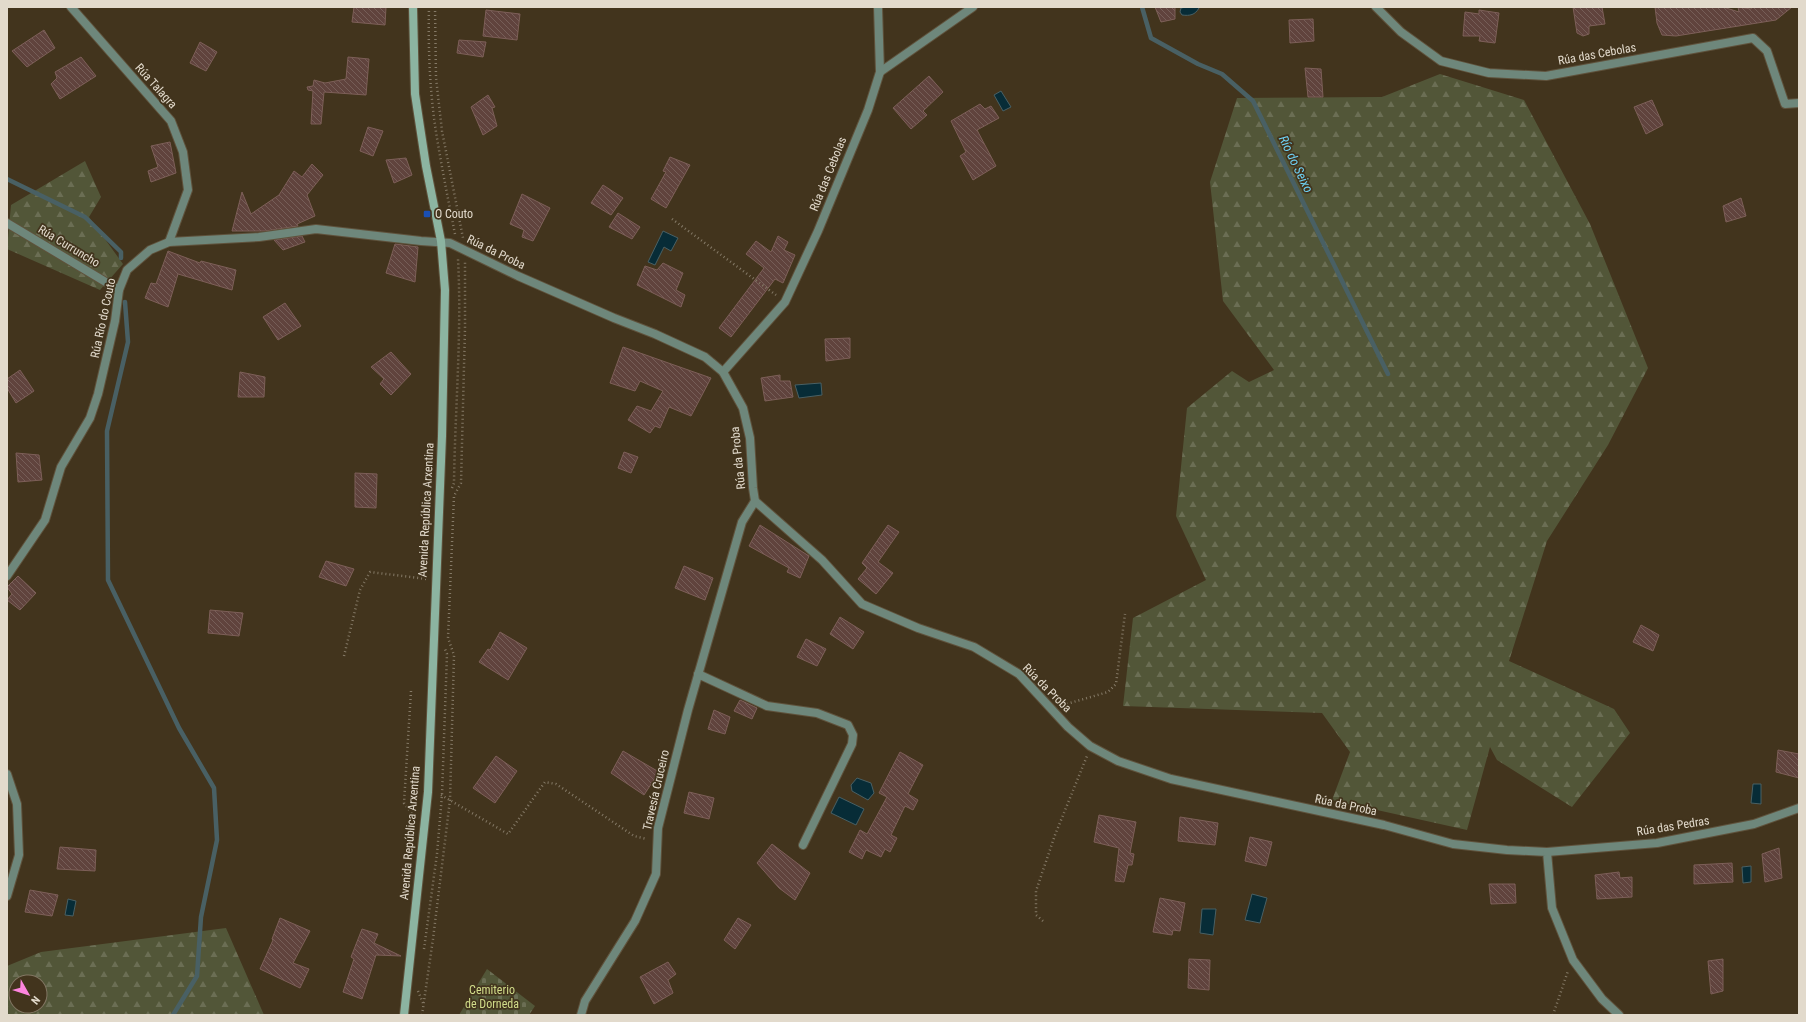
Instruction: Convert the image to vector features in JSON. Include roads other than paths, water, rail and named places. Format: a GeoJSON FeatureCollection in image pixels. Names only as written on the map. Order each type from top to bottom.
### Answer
{"type":"FeatureCollection","features":[{"type":"Feature","properties":{"kind":"main road","name":"Avenida República Arxentina"},"geometry":{"type":"LineString","coordinates":[[404,1015],[428,792],[435,579],[442,436],[444,298],[441,241],[426,166],[416,94],[413,7]]}},
{"type":"Feature","properties":{"kind":"street","name":"Rúa Talagra"},"geometry":{"type":"LineString","coordinates":[[71,7],[171,121],[183,152],[188,190],[169,242]]}},
{"type":"Feature","properties":{"kind":"street","name":"Rúa das Cebolas"},"geometry":{"type":"LineString","coordinates":[[723,372],[785,302],[818,231],[868,110],[880,72],[878,7]]}},
{"type":"Feature","properties":{"kind":"street"},"geometry":{"type":"LineString","coordinates":[[880,72],[973,7]]}},
{"type":"Feature","properties":{"kind":"street","name":"Rúa das Cebolas"},"geometry":{"type":"LineString","coordinates":[[1376,7],[1401,32],[1441,61],[1489,74],[1546,76],[1753,38],[1767,51],[1784,104],[1799,103]]}},
{"type":"Feature","properties":{"kind":"street","name":"Rúa Curruncho"},"geometry":{"type":"LineString","coordinates":[[7,222],[119,290]]}},
{"type":"Feature","properties":{"kind":"street","name":"Rúa Río do Couto"},"geometry":{"type":"LineString","coordinates":[[7,576],[45,520],[61,467],[90,418],[98,394],[113,328],[119,290],[127,270],[150,250],[169,242],[259,237],[316,229],[421,241],[441,241]]}},
{"type":"Feature","properties":{"kind":"street","name":"Rúa da Proba"},"geometry":{"type":"LineString","coordinates":[[441,241],[450,243],[538,285],[698,354],[723,372],[743,408],[750,438],[753,488],[756,501],[822,560],[862,604],[918,628],[974,647],[1019,674],[1068,727],[1090,746],[1118,761],[1171,779],[1384,825],[1453,844],[1507,850],[1547,852]]}},
{"type":"Feature","properties":{"kind":"street","name":"Travesía Cruceiro"},"geometry":{"type":"LineString","coordinates":[[581,1015],[585,1001],[635,921],[656,874],[658,828],[698,674],[742,522],[756,501]]}},
{"type":"Feature","properties":{"kind":"street"},"geometry":{"type":"LineString","coordinates":[[698,674],[767,706],[817,713],[848,725],[853,735],[852,744],[803,844]]}},
{"type":"Feature","properties":{"kind":"street"},"geometry":{"type":"LineString","coordinates":[[7,774],[17,804],[19,855],[7,896]]}},
{"type":"Feature","properties":{"kind":"street","name":"Rúa das Pedras"},"geometry":{"type":"LineString","coordinates":[[1547,852],[1657,843],[1754,824],[1799,808]]}},
{"type":"Feature","properties":{"kind":"street"},"geometry":{"type":"LineString","coordinates":[[1547,852],[1552,908],[1573,960],[1602,999],[1619,1015]]}},
{"type":"Feature","properties":{"kind":"water"},"geometry":{"type":"Polygon","coordinates":[[[1181,8],[1199,8],[1192,14],[1182,15],[1180,12],[1181,8]]]}},
{"type":"Feature","properties":{"kind":"water"},"geometry":{"type":"Polygon","coordinates":[[[1001,91],[1011,107],[1003,111],[994,95],[1001,91]]]}},
{"type":"Feature","properties":{"kind":"water"},"geometry":{"type":"Polygon","coordinates":[[[663,231],[678,238],[671,251],[664,247],[655,265],[648,262],[663,231]]]}},
{"type":"Feature","properties":{"kind":"water"},"geometry":{"type":"Polygon","coordinates":[[[821,383],[822,395],[799,398],[795,385],[821,383]]]}},
{"type":"Feature","properties":{"kind":"water"},"geometry":{"type":"Polygon","coordinates":[[[857,778],[871,783],[874,793],[868,800],[852,791],[851,785],[857,778]]]}},
{"type":"Feature","properties":{"kind":"water"},"geometry":{"type":"Polygon","coordinates":[[[1753,784],[1761,784],[1761,804],[1751,803],[1753,784]]]}},
{"type":"Feature","properties":{"kind":"water"},"geometry":{"type":"Polygon","coordinates":[[[839,797],[864,809],[856,825],[831,813],[839,797]]]}},
{"type":"Feature","properties":{"kind":"water"},"geometry":{"type":"Polygon","coordinates":[[[1751,866],[1751,882],[1743,883],[1742,867],[1751,866]]]}},
{"type":"Feature","properties":{"kind":"water"},"geometry":{"type":"Polygon","coordinates":[[[1252,894],[1267,898],[1260,923],[1245,920],[1252,894]]]}},
{"type":"Feature","properties":{"kind":"water"},"geometry":{"type":"Polygon","coordinates":[[[68,899],[76,901],[73,916],[65,915],[68,899]]]}},
{"type":"Feature","properties":{"kind":"water"},"geometry":{"type":"Polygon","coordinates":[[[1202,909],[1216,909],[1213,935],[1200,933],[1202,909]]]}},
{"type":"Feature","properties":{"kind":"waterway","name":"Río do Seixo"},"geometry":{"type":"LineString","coordinates":[[1142,7],[1151,38],[1198,64],[1222,74],[1253,101],[1388,374]]}},
{"type":"Feature","properties":{"kind":"waterway"},"geometry":{"type":"LineString","coordinates":[[7,179],[85,217],[121,252],[121,258]]}},
{"type":"Feature","properties":{"kind":"waterway"},"geometry":{"type":"LineString","coordinates":[[125,302],[128,342],[107,431],[108,580],[179,728],[214,788],[217,840],[201,917],[197,976],[173,1015]]}},
{"type":"Feature","properties":{"kind":"place","name":"O Couto"},"geometry":{"type":"Point","coordinates":[427,214]}},
{"type":"Feature","properties":{"kind":"park label","name":"Cemiterio de Dorneda"},"geometry":{"type":"Point","coordinates":[492,997]}}]}
